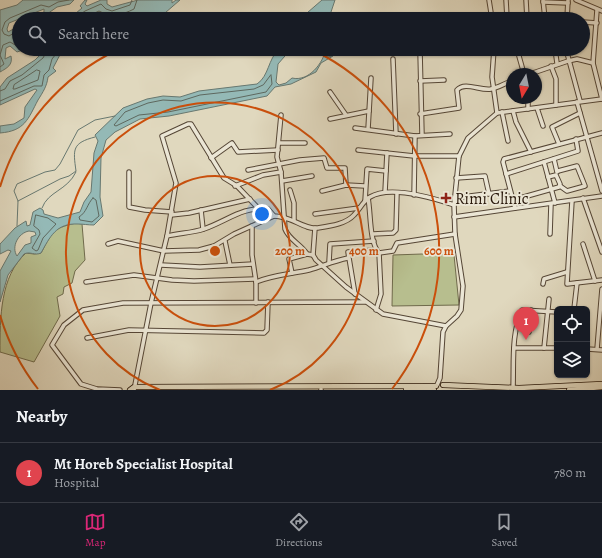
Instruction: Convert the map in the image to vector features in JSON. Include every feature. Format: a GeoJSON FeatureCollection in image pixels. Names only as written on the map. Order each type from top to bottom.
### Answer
{"type":"FeatureCollection","features":[{"type":"Feature","properties":{"kind":"main road"},"geometry":{"type":"LineString","coordinates":[[133,389],[297,388],[321,390],[439,387],[513,388],[602,384]]}},
{"type":"Feature","properties":{"kind":"main road"},"geometry":{"type":"LineString","coordinates":[[207,390],[439,387]]}},
{"type":"Feature","properties":{"kind":"main road"},"geometry":{"type":"LineString","coordinates":[[569,390],[602,388]]}},
{"type":"Feature","properties":{"kind":"street"},"geometry":{"type":"LineString","coordinates":[[489,0],[491,12]]}},
{"type":"Feature","properties":{"kind":"street"},"geometry":{"type":"LineString","coordinates":[[506,0],[507,12]]}},
{"type":"Feature","properties":{"kind":"street"},"geometry":{"type":"LineString","coordinates":[[526,0],[527,12]]}},
{"type":"Feature","properties":{"kind":"street"},"geometry":{"type":"LineString","coordinates":[[576,0],[602,11]]}},
{"type":"Feature","properties":{"kind":"street"},"geometry":{"type":"LineString","coordinates":[[546,12],[543,1],[568,2],[567,12]]}},
{"type":"Feature","properties":{"kind":"street"},"geometry":{"type":"LineString","coordinates":[[439,387],[442,337],[446,326],[461,310],[463,286],[455,234],[454,217],[454,198],[459,156],[468,138],[497,113],[602,99],[593,63],[597,10]]}},
{"type":"Feature","properties":{"kind":"street"},"geometry":{"type":"LineString","coordinates":[[590,22],[597,23]]}},
{"type":"Feature","properties":{"kind":"street"},"geometry":{"type":"LineString","coordinates":[[420,56],[420,114],[422,136]]}},
{"type":"Feature","properties":{"kind":"street"},"geometry":{"type":"LineString","coordinates":[[494,56],[494,88],[497,113]]}},
{"type":"Feature","properties":{"kind":"street"},"geometry":{"type":"LineString","coordinates":[[518,56],[522,68]]}},
{"type":"Feature","properties":{"kind":"street"},"geometry":{"type":"LineString","coordinates":[[556,56],[557,63]]}},
{"type":"Feature","properties":{"kind":"street"},"geometry":{"type":"LineString","coordinates":[[567,56],[580,113],[602,191]]}},
{"type":"Feature","properties":{"kind":"street"},"geometry":{"type":"LineString","coordinates":[[394,59],[396,134]]}},
{"type":"Feature","properties":{"kind":"street"},"geometry":{"type":"LineString","coordinates":[[542,69],[557,63],[577,59],[593,63]]}},
{"type":"Feature","properties":{"kind":"street"},"geometry":{"type":"LineString","coordinates":[[551,66],[556,79],[556,105]]}},
{"type":"Feature","properties":{"kind":"street"},"geometry":{"type":"LineString","coordinates":[[368,129],[371,78]]}},
{"type":"Feature","properties":{"kind":"street"},"geometry":{"type":"LineString","coordinates":[[420,81],[444,80]]}},
{"type":"Feature","properties":{"kind":"street"},"geometry":{"type":"LineString","coordinates":[[420,114],[458,108],[457,90],[459,88],[467,86],[490,89],[506,83]]}},
{"type":"Feature","properties":{"kind":"street"},"geometry":{"type":"LineString","coordinates":[[330,92],[346,115]]}},
{"type":"Feature","properties":{"kind":"street"},"geometry":{"type":"LineString","coordinates":[[528,104],[528,109]]}},
{"type":"Feature","properties":{"kind":"street"},"geometry":{"type":"LineString","coordinates":[[537,108],[543,126]]}},
{"type":"Feature","properties":{"kind":"street"},"geometry":{"type":"LineString","coordinates":[[330,119],[369,111]]}},
{"type":"Feature","properties":{"kind":"street"},"geometry":{"type":"LineString","coordinates":[[513,111],[518,127],[531,152]]}},
{"type":"Feature","properties":{"kind":"street"},"geometry":{"type":"LineString","coordinates":[[502,112],[508,141]]}},
{"type":"Feature","properties":{"kind":"street"},"geometry":{"type":"LineString","coordinates":[[559,144],[552,127],[580,113]]}},
{"type":"Feature","properties":{"kind":"street"},"geometry":{"type":"LineString","coordinates":[[281,115],[278,150],[282,181],[283,217],[287,235],[300,245],[307,254]]}},
{"type":"Feature","properties":{"kind":"street"},"geometry":{"type":"LineString","coordinates":[[133,389],[164,251],[176,183],[163,135],[190,124],[224,178],[250,199],[258,208]]}},
{"type":"Feature","properties":{"kind":"street"},"geometry":{"type":"LineString","coordinates":[[355,128],[415,136],[450,134]]}},
{"type":"Feature","properties":{"kind":"street"},"geometry":{"type":"LineString","coordinates":[[514,208],[503,162],[504,159],[602,133]]}},
{"type":"Feature","properties":{"kind":"street"},"geometry":{"type":"LineString","coordinates":[[414,195],[415,136]]}},
{"type":"Feature","properties":{"kind":"street"},"geometry":{"type":"LineString","coordinates":[[506,174],[578,151],[576,139]]}},
{"type":"Feature","properties":{"kind":"street"},"geometry":{"type":"LineString","coordinates":[[211,158],[232,143],[238,152],[278,150]]}},
{"type":"Feature","properties":{"kind":"street"},"geometry":{"type":"LineString","coordinates":[[279,143],[305,143]]}},
{"type":"Feature","properties":{"kind":"street"},"geometry":{"type":"LineString","coordinates":[[358,150],[414,156],[459,156]]}},
{"type":"Feature","properties":{"kind":"street"},"geometry":{"type":"LineString","coordinates":[[384,192],[386,153]]}},
{"type":"Feature","properties":{"kind":"street"},"geometry":{"type":"LineString","coordinates":[[248,170],[279,163],[324,158],[327,168],[345,168],[346,185]]}},
{"type":"Feature","properties":{"kind":"street"},"geometry":{"type":"LineString","coordinates":[[548,177],[556,172],[577,166],[585,187],[567,191],[560,186],[556,172],[554,159]]}},
{"type":"Feature","properties":{"kind":"street"},"geometry":{"type":"LineString","coordinates":[[544,162],[552,190],[553,203],[550,234]]}},
{"type":"Feature","properties":{"kind":"street"},"geometry":{"type":"LineString","coordinates":[[376,310],[380,294],[377,252],[366,200],[365,186],[367,169],[386,171]]}},
{"type":"Feature","properties":{"kind":"street"},"geometry":{"type":"LineString","coordinates":[[129,172],[128,208],[171,213],[201,210],[250,199]]}},
{"type":"Feature","properties":{"kind":"street"},"geometry":{"type":"LineString","coordinates":[[235,186],[263,175],[281,172]]}},
{"type":"Feature","properties":{"kind":"street"},"geometry":{"type":"LineString","coordinates":[[282,181],[312,176]]}},
{"type":"Feature","properties":{"kind":"street"},"geometry":{"type":"LineString","coordinates":[[456,178],[485,176],[489,194]]}},
{"type":"Feature","properties":{"kind":"street"},"geometry":{"type":"LineString","coordinates":[[322,191],[346,185],[365,186]]}},
{"type":"Feature","properties":{"kind":"street"},"geometry":{"type":"LineString","coordinates":[[513,200],[552,190],[560,186]]}},
{"type":"Feature","properties":{"kind":"street"},"geometry":{"type":"LineString","coordinates":[[290,190],[294,203],[294,220]]}},
{"type":"Feature","properties":{"kind":"street"},"geometry":{"type":"LineString","coordinates":[[454,198],[510,191]]}},
{"type":"Feature","properties":{"kind":"street"},"geometry":{"type":"LineString","coordinates":[[108,244],[118,241],[164,251],[199,250],[225,241],[234,234],[274,216],[294,220],[305,226],[315,228],[347,221],[366,200],[384,192],[414,195],[454,205]]}},
{"type":"Feature","properties":{"kind":"street"},"geometry":{"type":"LineString","coordinates":[[373,234],[393,233],[396,230],[397,193]]}},
{"type":"Feature","properties":{"kind":"street"},"geometry":{"type":"LineString","coordinates":[[454,217],[572,201],[583,198],[602,197]]}},
{"type":"Feature","properties":{"kind":"street"},"geometry":{"type":"LineString","coordinates":[[583,198],[602,252]]}},
{"type":"Feature","properties":{"kind":"street"},"geometry":{"type":"LineString","coordinates":[[572,201],[567,284],[602,280]]}},
{"type":"Feature","properties":{"kind":"street"},"geometry":{"type":"LineString","coordinates":[[167,236],[203,229],[246,210],[258,208],[268,209],[274,216]]}},
{"type":"Feature","properties":{"kind":"street"},"geometry":{"type":"LineString","coordinates":[[315,214],[359,208]]}},
{"type":"Feature","properties":{"kind":"street"},"geometry":{"type":"LineString","coordinates":[[201,210],[203,229]]}},
{"type":"Feature","properties":{"kind":"street"},"geometry":{"type":"LineString","coordinates":[[252,226],[256,303]]}},
{"type":"Feature","properties":{"kind":"street"},"geometry":{"type":"LineString","coordinates":[[315,228],[313,254],[322,266],[365,302],[388,316],[446,326]]}},
{"type":"Feature","properties":{"kind":"street"},"geometry":{"type":"LineString","coordinates":[[355,294],[348,258],[349,252],[393,251],[397,243],[455,234]]}},
{"type":"Feature","properties":{"kind":"street"},"geometry":{"type":"LineString","coordinates":[[225,241],[230,265]]}},
{"type":"Feature","properties":{"kind":"street"},"geometry":{"type":"LineString","coordinates":[[329,262],[330,244],[374,241]]}},
{"type":"Feature","properties":{"kind":"street"},"geometry":{"type":"LineString","coordinates":[[583,244],[595,280]]}},
{"type":"Feature","properties":{"kind":"street"},"geometry":{"type":"LineString","coordinates":[[292,273],[289,259],[307,254],[313,254]]}},
{"type":"Feature","properties":{"kind":"street"},"geometry":{"type":"LineString","coordinates":[[86,282],[134,274],[157,278],[194,281],[256,280],[269,276],[292,273],[322,266],[329,262],[348,258]]}},
{"type":"Feature","properties":{"kind":"street"},"geometry":{"type":"LineString","coordinates":[[161,264],[186,267],[253,264]]}},
{"type":"Feature","properties":{"kind":"street"},"geometry":{"type":"LineString","coordinates":[[543,284],[544,279],[567,272]]}},
{"type":"Feature","properties":{"kind":"street"},"geometry":{"type":"LineString","coordinates":[[574,306],[576,283]]}},
{"type":"Feature","properties":{"kind":"street"},"geometry":{"type":"LineString","coordinates":[[597,349],[602,289]]}},
{"type":"Feature","properties":{"kind":"street"},"geometry":{"type":"LineString","coordinates":[[544,348],[549,299]]}},
{"type":"Feature","properties":{"kind":"street"},"geometry":{"type":"LineString","coordinates":[[87,338],[129,330],[264,333],[267,330],[268,302]]}},
{"type":"Feature","properties":{"kind":"street"},"geometry":{"type":"LineString","coordinates":[[120,390],[97,389],[81,384],[52,344],[64,324],[83,310],[123,303],[365,302]]}},
{"type":"Feature","properties":{"kind":"street"},"geometry":{"type":"LineString","coordinates":[[513,388],[514,348],[521,312],[524,309],[554,312]]}},
{"type":"Feature","properties":{"kind":"street"},"geometry":{"type":"LineString","coordinates":[[529,332],[531,310]]}},
{"type":"Feature","properties":{"kind":"street"},"geometry":{"type":"LineString","coordinates":[[514,348],[554,348]]}},
{"type":"Feature","properties":{"kind":"street"},"geometry":{"type":"LineString","coordinates":[[590,349],[602,350]]}},
{"type":"Feature","properties":{"kind":"green space"},"geometry":{"type":"Polygon","coordinates":[[[76,223],[82,224],[85,260],[75,271],[72,283],[64,287],[63,294],[57,297],[60,316],[34,362],[0,352],[0,325],[3,298],[6,285],[17,262],[26,253],[41,253],[51,235],[57,229],[76,223]]]}},
{"type":"Feature","properties":{"kind":"green space"},"geometry":{"type":"Polygon","coordinates":[[[393,255],[454,255],[459,305],[392,306],[393,255]]]}},
{"type":"Feature","properties":{"kind":"water"},"geometry":{"type":"Polygon","coordinates":[[[23,0],[74,0],[70,4],[57,7],[50,12],[44,12],[44,9],[36,12],[12,12],[12,22],[9,23],[7,29],[8,32],[12,30],[12,48],[10,46],[6,48],[5,59],[11,56],[11,62],[7,68],[0,72],[0,10],[17,5],[23,0]]]}},
{"type":"Feature","properties":{"kind":"water"},"geometry":{"type":"Polygon","coordinates":[[[85,0],[87,0],[85,4],[87,6],[101,0],[107,0],[107,4],[112,7],[138,0],[172,0],[172,3],[176,0],[180,0],[166,12],[77,12],[82,8],[80,6],[85,0]]]}},
{"type":"Feature","properties":{"kind":"water"},"geometry":{"type":"Polygon","coordinates":[[[322,0],[335,0],[331,12],[308,12],[322,0]]]}},
{"type":"Feature","properties":{"kind":"water"},"geometry":{"type":"Polygon","coordinates":[[[39,56],[59,56],[53,68],[56,71],[48,77],[44,89],[25,123],[15,130],[0,133],[0,126],[14,124],[24,118],[25,107],[37,90],[35,89],[0,105],[0,87],[7,78],[39,56]]]}},
{"type":"Feature","properties":{"kind":"water"},"geometry":{"type":"Polygon","coordinates":[[[274,56],[285,56],[278,64],[276,82],[279,85],[286,83],[292,78],[304,77],[314,70],[323,56],[333,56],[321,63],[316,72],[291,84],[275,87],[267,96],[169,116],[140,119],[115,132],[106,140],[101,158],[100,197],[103,216],[94,225],[70,224],[64,226],[55,232],[41,253],[24,254],[8,275],[0,302],[0,271],[11,251],[8,250],[0,254],[0,244],[15,228],[26,221],[27,226],[30,225],[33,212],[40,208],[43,210],[44,214],[58,218],[80,212],[84,202],[91,192],[94,153],[98,141],[95,135],[123,108],[147,99],[163,96],[180,97],[199,91],[257,84],[264,77],[274,56]],[[29,231],[25,232],[19,237],[15,245],[15,252],[17,256],[25,245],[31,243],[31,237],[36,235],[35,232],[29,231]]]}},
{"type":"Feature","properties":{"kind":"waterway"},"geometry":{"type":"LineString","coordinates":[[17,226],[18,201],[14,191],[17,184],[45,172],[55,170],[60,164],[78,130],[95,120],[115,116]]}},
{"type":"Feature","properties":{"kind":"waterway"},"geometry":{"type":"LineString","coordinates":[[18,201],[60,179],[69,176],[76,171],[74,157],[76,148],[87,139],[95,137]]}},
{"type":"Feature","properties":{"kind":"waterway"},"geometry":{"type":"LineString","coordinates":[[42,208],[45,202],[68,183],[76,172]]}},
{"type":"Feature","properties":{"kind":"place","name":"Rimi Clinic"},"geometry":{"type":"Point","coordinates":[446,198]}},
{"type":"Feature","properties":{"kind":"place","name":"Mt Horeb Specialist Hospital"},"geometry":{"type":"Point","coordinates":[526,340]}}]}
